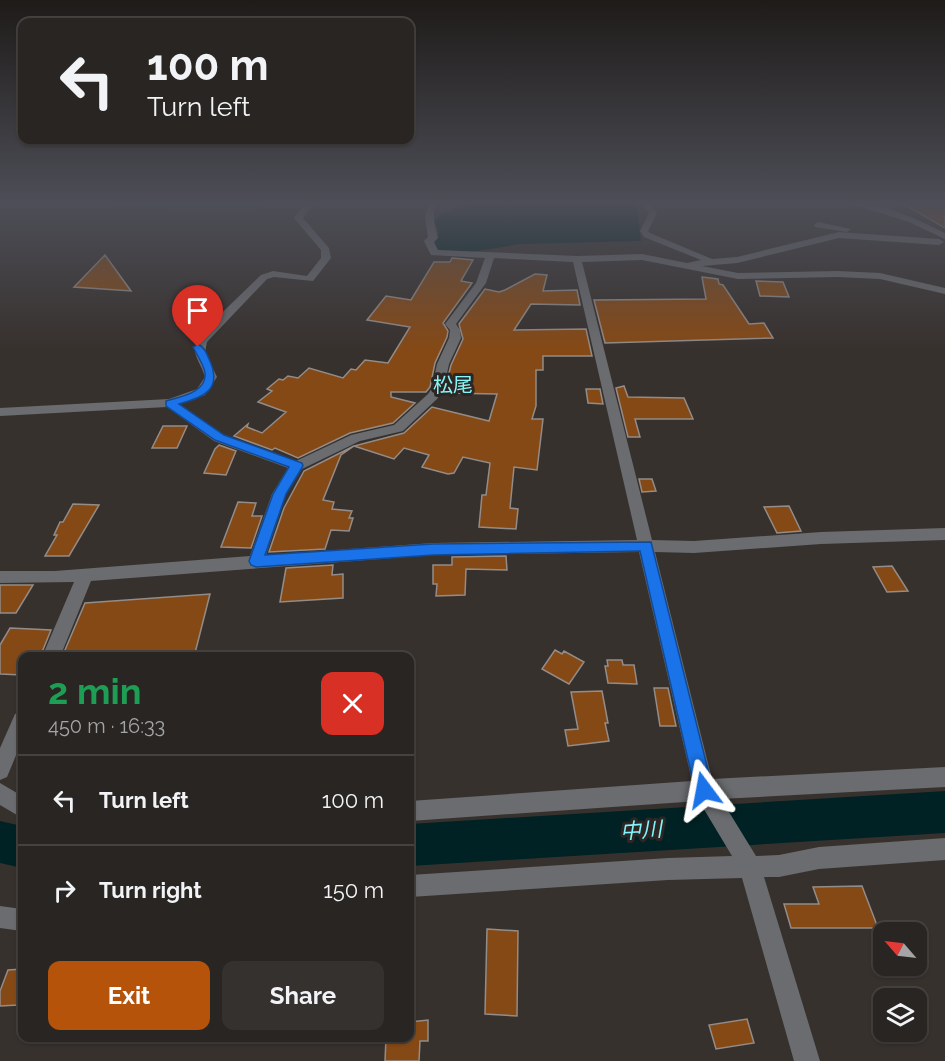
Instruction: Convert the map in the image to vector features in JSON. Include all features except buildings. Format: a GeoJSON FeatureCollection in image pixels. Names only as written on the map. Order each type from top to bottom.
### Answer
{"type":"FeatureCollection","features":[{"type":"Feature","properties":{"kind":"street"},"geometry":{"type":"LineString","coordinates":[[0,412],[170,404],[193,397],[201,392],[211,377],[199,352],[200,342],[264,277],[273,274],[310,279],[326,258],[326,252]]}},
{"type":"Feature","properties":{"kind":"street"},"geometry":{"type":"LineString","coordinates":[[433,252],[577,260],[636,256],[738,276],[863,275],[886,277],[945,291]]}},
{"type":"Feature","properties":{"kind":"street"},"geometry":{"type":"LineString","coordinates":[[687,252],[711,261]]}},
{"type":"Feature","properties":{"kind":"street"},"geometry":{"type":"LineString","coordinates":[[653,259],[696,264],[736,260],[771,252]]}},
{"type":"Feature","properties":{"kind":"street"},"geometry":{"type":"LineString","coordinates":[[256,561],[279,494],[289,475],[297,466],[356,438],[399,428],[433,396],[438,388],[443,364],[456,334],[450,324],[464,309],[481,283],[489,266],[490,255]]}},
{"type":"Feature","properties":{"kind":"street"},"geometry":{"type":"LineString","coordinates":[[577,260],[704,790],[751,867],[754,885],[807,1061]]}},
{"type":"Feature","properties":{"kind":"street"},"geometry":{"type":"LineString","coordinates":[[170,404],[219,438],[297,466]]}},
{"type":"Feature","properties":{"kind":"street"},"geometry":{"type":"LineString","coordinates":[[0,577],[85,575],[433,549],[694,547],[832,538],[945,534]]}},
{"type":"Feature","properties":{"kind":"street"},"geometry":{"type":"LineString","coordinates":[[53,652],[85,575]]}},
{"type":"Feature","properties":{"kind":"street"},"geometry":{"type":"LineString","coordinates":[[0,770],[18,729]]}},
{"type":"Feature","properties":{"kind":"street"},"geometry":{"type":"LineString","coordinates":[[414,811],[704,790],[945,777]]}},
{"type":"Feature","properties":{"kind":"street"},"geometry":{"type":"LineString","coordinates":[[0,793],[18,805]]}},
{"type":"Feature","properties":{"kind":"street"},"geometry":{"type":"LineString","coordinates":[[414,886],[668,869],[778,866],[819,858],[945,849]]}},
{"type":"Feature","properties":{"kind":"street"},"geometry":{"type":"LineString","coordinates":[[0,917],[18,919]]}},
{"type":"Feature","properties":{"kind":"waterway","name":"中川"},"geometry":{"type":"LineString","coordinates":[[414,845],[945,812]]}},
{"type":"Feature","properties":{"kind":"waterway","name":"中川"},"geometry":{"type":"LineString","coordinates":[[0,842],[18,846]]}},
{"type":"Feature","properties":{"kind":"district","name":"松尾"},"geometry":{"type":"Point","coordinates":[453,385]}},
{"type":"Feature","properties":{"kind":"route"},"geometry":{"type":"LineString","coordinates":[[198,347],[211,377],[201,392],[170,404],[219,438],[297,466],[289,475],[279,494],[256,561],[433,549],[646,546],[704,790]]}}]}
